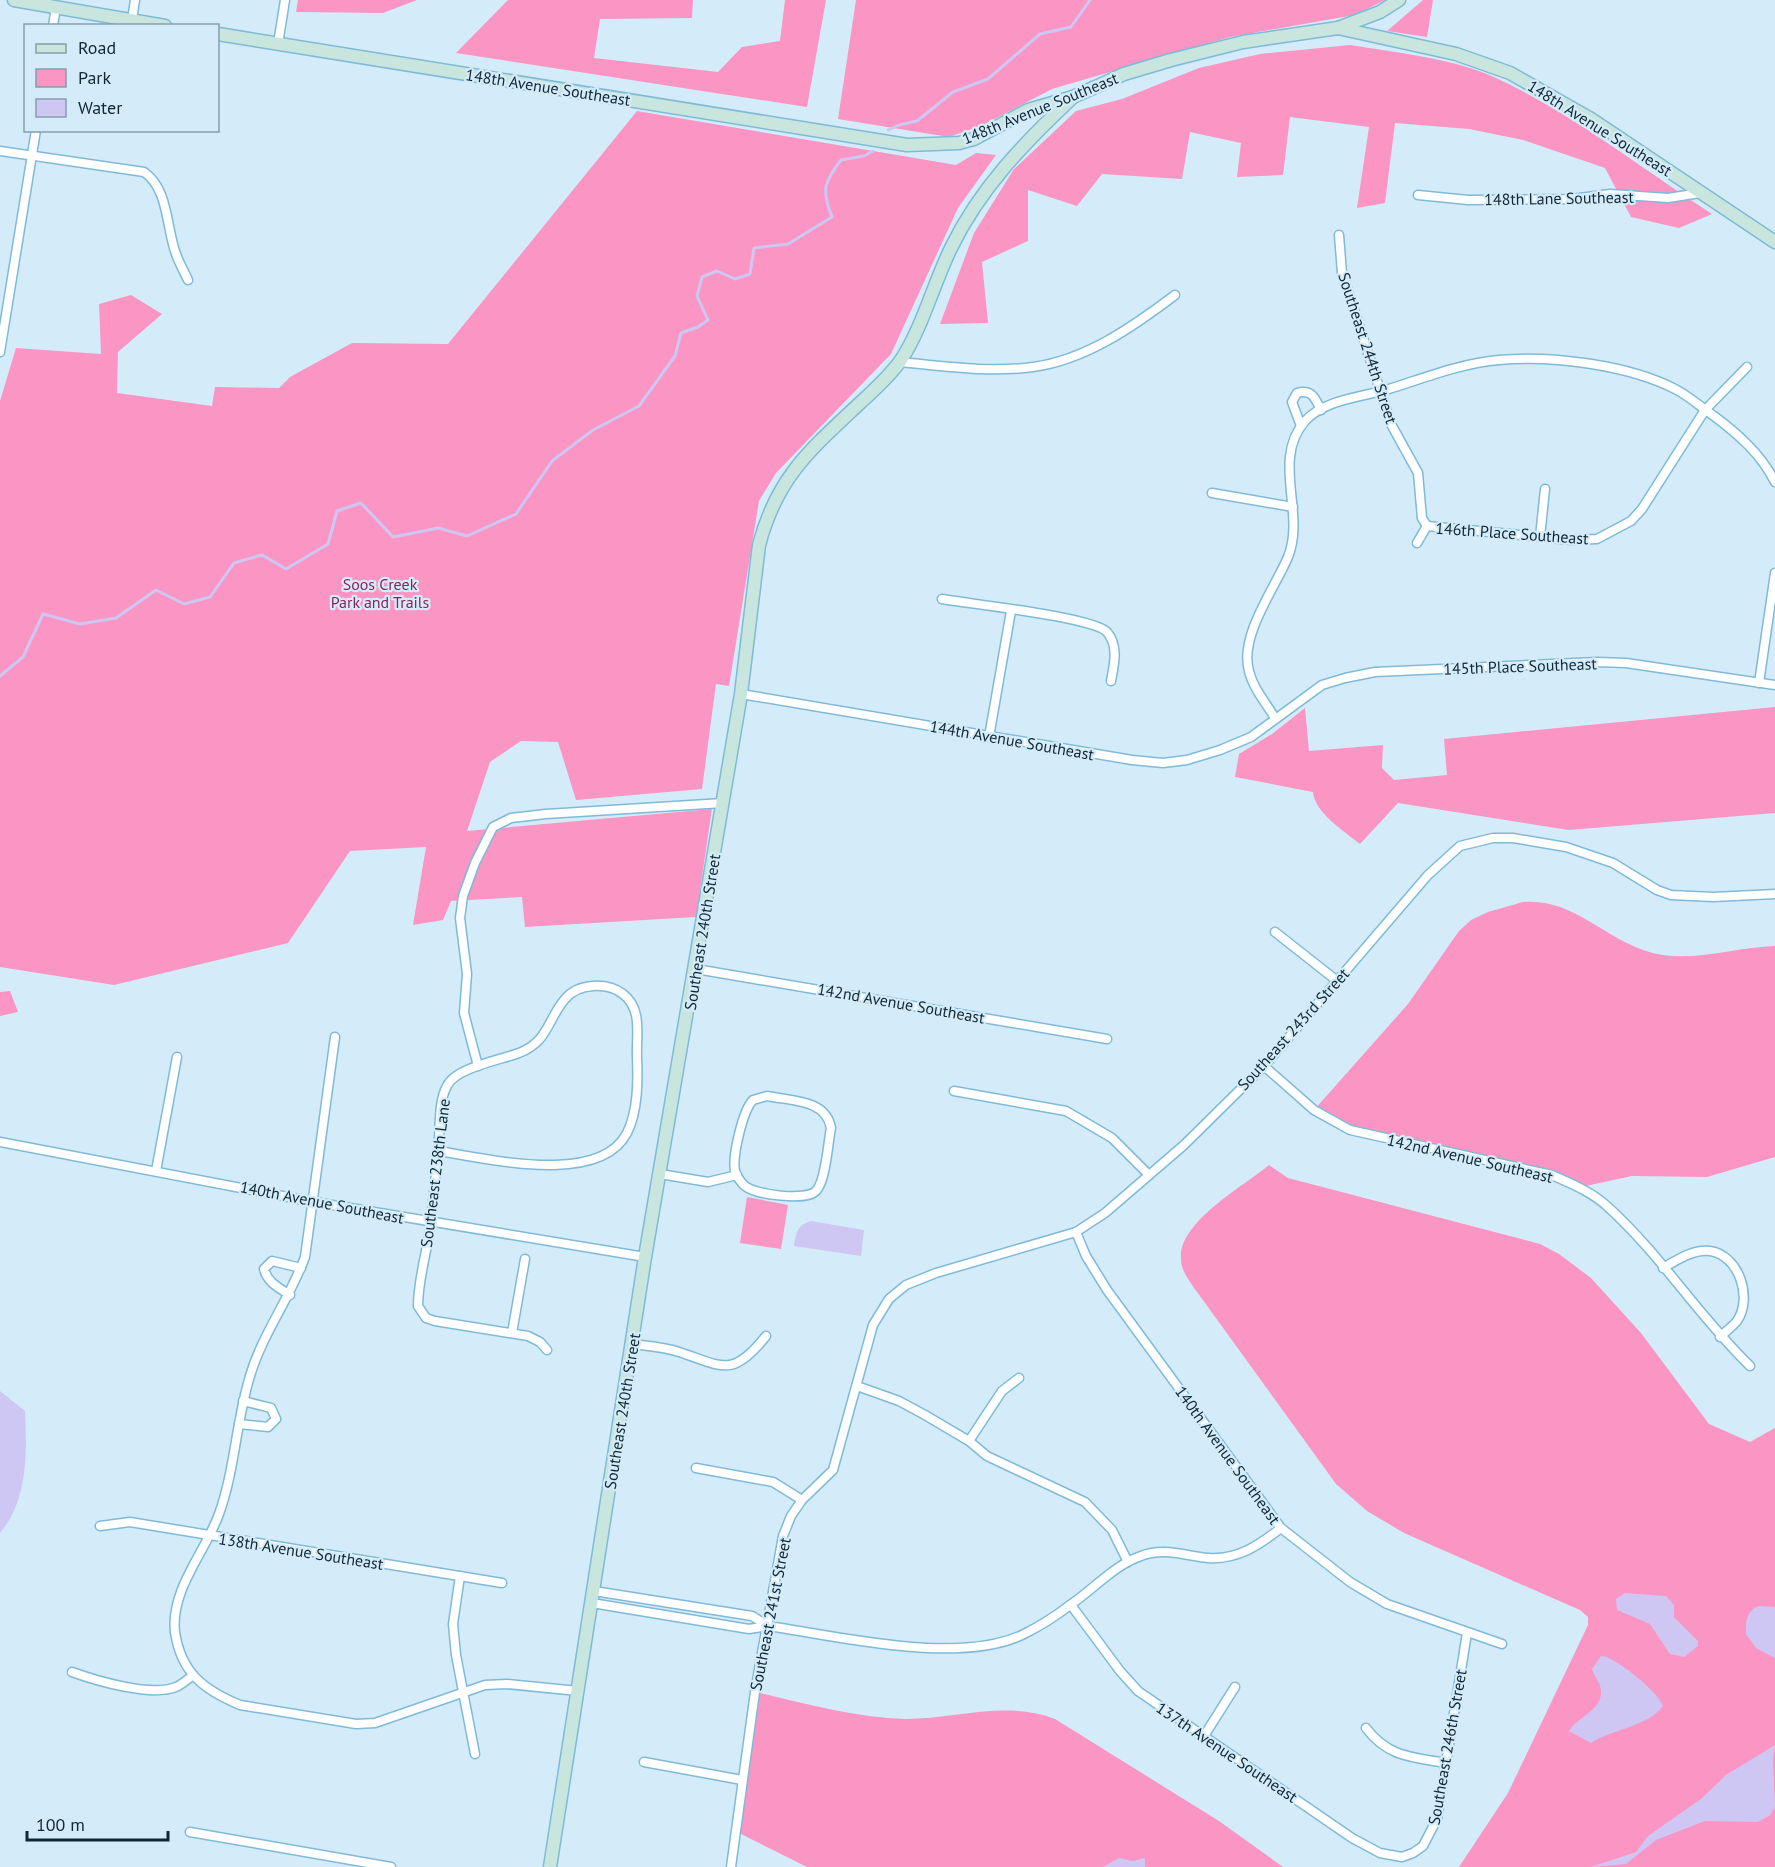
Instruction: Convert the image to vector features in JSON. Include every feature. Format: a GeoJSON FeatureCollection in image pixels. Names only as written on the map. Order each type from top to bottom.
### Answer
{"type":"FeatureCollection","features":[{"type":"Feature","properties":{"kind":"main road"},"geometry":{"type":"LineString","coordinates":[[14,0],[154,24]]}},
{"type":"Feature","properties":{"kind":"main road"},"geometry":{"type":"LineString","coordinates":[[1338,28],[1380,12],[1399,0]]}},
{"type":"Feature","properties":{"kind":"main road","name":"148th Avenue Southeast"},"geometry":{"type":"LineString","coordinates":[[219,34],[907,145],[959,143],[974,139],[1028,110],[1073,97],[1124,74],[1182,57],[1243,42],[1338,28],[1456,54],[1496,67],[1566,104],[1775,242]]}},
{"type":"Feature","properties":{"kind":"main road","name":"Southeast 240th Street"},"geometry":{"type":"LineString","coordinates":[[550,1867],[645,1257],[696,969],[741,694],[759,545],[777,494],[802,458],[900,362],[925,314],[951,248],[978,200],[1020,148],[1073,97]]}},
{"type":"Feature","properties":{"kind":"street"},"geometry":{"type":"LineString","coordinates":[[132,20],[135,0]]}},
{"type":"Feature","properties":{"kind":"street"},"geometry":{"type":"LineString","coordinates":[[278,44],[285,0]]}},
{"type":"Feature","properties":{"kind":"street"},"geometry":{"type":"LineString","coordinates":[[53,24],[56,7]]}},
{"type":"Feature","properties":{"kind":"street"},"geometry":{"type":"LineString","coordinates":[[0,352],[36,132]]}},
{"type":"Feature","properties":{"kind":"street"},"geometry":{"type":"LineString","coordinates":[[0,151],[144,172],[152,177],[160,189],[176,254],[188,280]]}},
{"type":"Feature","properties":{"kind":"street","name":"148th Lane Southeast"},"geometry":{"type":"LineString","coordinates":[[1418,195],[1468,200],[1572,198],[1610,194],[1668,198],[1700,193]]}},
{"type":"Feature","properties":{"kind":"street","name":"Southeast 244th Street"},"geometry":{"type":"LineString","coordinates":[[1339,235],[1342,273],[1391,424],[1418,473],[1422,518],[1427,526]]}},
{"type":"Feature","properties":{"kind":"street"},"geometry":{"type":"LineString","coordinates":[[900,362],[977,368],[1032,367],[1064,359],[1129,329],[1175,295]]}},
{"type":"Feature","properties":{"kind":"street"},"geometry":{"type":"LineString","coordinates":[[1275,718],[1254,686],[1248,669],[1247,652],[1251,635],[1289,554],[1294,521],[1290,453],[1301,426],[1322,410],[1362,394],[1380,392],[1497,360],[1532,359],[1616,369],[1647,377],[1677,390],[1736,432],[1758,457],[1775,482]]}},
{"type":"Feature","properties":{"kind":"street","name":"146th Place Southeast"},"geometry":{"type":"LineString","coordinates":[[1417,543],[1427,526],[1540,537],[1596,539],[1631,521],[1642,509],[1705,410],[1747,367]]}},
{"type":"Feature","properties":{"kind":"street"},"geometry":{"type":"LineString","coordinates":[[1301,426],[1292,402],[1297,393],[1305,391],[1313,394],[1322,410]]}},
{"type":"Feature","properties":{"kind":"street"},"geometry":{"type":"LineString","coordinates":[[1540,537],[1545,489]]}},
{"type":"Feature","properties":{"kind":"street"},"geometry":{"type":"LineString","coordinates":[[1212,493],[1293,507]]}},
{"type":"Feature","properties":{"kind":"street"},"geometry":{"type":"LineString","coordinates":[[1759,682],[1775,573]]}},
{"type":"Feature","properties":{"kind":"street"},"geometry":{"type":"LineString","coordinates":[[942,599],[1074,618],[1101,627],[1108,633],[1114,647],[1111,681]]}},
{"type":"Feature","properties":{"kind":"street"},"geometry":{"type":"LineString","coordinates":[[989,737],[1011,610]]}},
{"type":"Feature","properties":{"kind":"street","name":"145th Place Southeast"},"geometry":{"type":"LineString","coordinates":[[1275,718],[1322,685],[1375,672],[1598,662],[1775,685]]}},
{"type":"Feature","properties":{"kind":"street","name":"144th Avenue Southeast"},"geometry":{"type":"LineString","coordinates":[[741,694],[989,737],[1163,763],[1187,760],[1220,750],[1251,737],[1275,718]]}},
{"type":"Feature","properties":{"kind":"street"},"geometry":{"type":"LineString","coordinates":[[477,1066],[464,1013],[467,974],[460,918],[463,896],[484,842],[493,827],[511,818],[723,803]]}},
{"type":"Feature","properties":{"kind":"street","name":"Southeast 243rd Street"},"geometry":{"type":"LineString","coordinates":[[1076,1232],[1105,1213],[1149,1175],[1264,1066],[1443,858],[1460,846],[1473,841],[1513,838],[1566,847],[1613,863],[1657,890],[1671,895],[1713,897],[1775,894]]}},
{"type":"Feature","properties":{"kind":"street"},"geometry":{"type":"LineString","coordinates":[[1275,932],[1336,980]]}},
{"type":"Feature","properties":{"kind":"street","name":"142nd Avenue Southeast"},"geometry":{"type":"LineString","coordinates":[[696,969],[1107,1039]]}},
{"type":"Feature","properties":{"kind":"street","name":"Southeast 238th Lane"},"geometry":{"type":"LineString","coordinates":[[438,1151],[532,1165],[556,1165],[594,1158],[619,1143],[627,1134],[639,1077],[638,1020],[634,1006],[623,994],[602,985],[584,987],[571,992],[564,999],[548,1031],[537,1042],[525,1051],[459,1072],[450,1080],[445,1089],[438,1151],[431,1222],[418,1299],[421,1312],[435,1322],[512,1333]]}},
{"type":"Feature","properties":{"kind":"street"},"geometry":{"type":"LineString","coordinates":[[335,1037],[314,1202],[301,1268],[255,1364],[243,1401],[229,1480],[210,1536],[182,1591],[176,1610],[175,1631],[192,1676],[207,1689],[240,1705],[356,1724],[383,1720],[463,1690],[507,1684],[578,1691]]}},
{"type":"Feature","properties":{"kind":"street"},"geometry":{"type":"LineString","coordinates":[[156,1170],[177,1057]]}},
{"type":"Feature","properties":{"kind":"street","name":"142nd Avenue Southeast"},"geometry":{"type":"LineString","coordinates":[[1264,1066],[1314,1110],[1350,1130],[1552,1175],[1581,1188],[1607,1206],[1663,1268],[1720,1337],[1750,1366]]}},
{"type":"Feature","properties":{"kind":"street"},"geometry":{"type":"LineString","coordinates":[[954,1091],[1066,1111],[1112,1138],[1149,1175]]}},
{"type":"Feature","properties":{"kind":"street"},"geometry":{"type":"LineString","coordinates":[[767,1096],[812,1104],[825,1113],[831,1128],[823,1172],[817,1190],[811,1195],[797,1198],[751,1190],[744,1186],[737,1175],[735,1163],[744,1114],[753,1100],[767,1096]]}},
{"type":"Feature","properties":{"kind":"street","name":"140th Avenue Southeast"},"geometry":{"type":"LineString","coordinates":[[0,1142],[314,1202],[645,1257]]}},
{"type":"Feature","properties":{"kind":"street"},"geometry":{"type":"LineString","coordinates":[[660,1174],[708,1182],[737,1175]]}},
{"type":"Feature","properties":{"kind":"street","name":"140th Avenue Southeast"},"geometry":{"type":"LineString","coordinates":[[1076,1232],[1086,1257],[1107,1290],[1281,1527],[1342,1576],[1387,1604],[1502,1644]]}},
{"type":"Feature","properties":{"kind":"street","name":"Southeast 241st Street"},"geometry":{"type":"LineString","coordinates":[[731,1867],[742,1780],[783,1536],[791,1516],[802,1500],[833,1470],[878,1314],[889,1299],[906,1285],[936,1273],[1076,1232]]}},
{"type":"Feature","properties":{"kind":"street"},"geometry":{"type":"LineString","coordinates":[[1663,1268],[1688,1254],[1708,1250],[1723,1254],[1736,1267],[1742,1286],[1743,1303],[1738,1320],[1720,1337]]}},
{"type":"Feature","properties":{"kind":"street"},"geometry":{"type":"LineString","coordinates":[[525,1259],[512,1333],[534,1339],[548,1350]]}},
{"type":"Feature","properties":{"kind":"street"},"geometry":{"type":"LineString","coordinates":[[290,1295],[265,1276],[264,1269],[272,1261],[301,1268]]}},
{"type":"Feature","properties":{"kind":"street"},"geometry":{"type":"LineString","coordinates":[[632,1344],[678,1351],[718,1366],[745,1358],[766,1336]]}},
{"type":"Feature","properties":{"kind":"street"},"geometry":{"type":"LineString","coordinates":[[969,1441],[1002,1391],[1019,1378]]}},
{"type":"Feature","properties":{"kind":"street"},"geometry":{"type":"LineString","coordinates":[[856,1386],[898,1401],[969,1441],[987,1456],[1085,1502],[1112,1530],[1128,1562]]}},
{"type":"Feature","properties":{"kind":"street"},"geometry":{"type":"LineString","coordinates":[[238,1424],[268,1427],[276,1419],[271,1408],[243,1401]]}},
{"type":"Feature","properties":{"kind":"street"},"geometry":{"type":"LineString","coordinates":[[696,1468],[766,1480],[783,1486],[802,1500]]}},
{"type":"Feature","properties":{"kind":"street","name":"138th Avenue Southeast"},"geometry":{"type":"LineString","coordinates":[[100,1526],[118,1521],[130,1522],[502,1583]]}},
{"type":"Feature","properties":{"kind":"street"},"geometry":{"type":"LineString","coordinates":[[593,1597],[749,1629],[768,1626],[897,1644],[973,1647],[1023,1635],[1071,1605],[1128,1562],[1159,1552],[1208,1558],[1240,1555],[1260,1544],[1281,1527]]}},
{"type":"Feature","properties":{"kind":"street"},"geometry":{"type":"LineString","coordinates":[[459,1576],[453,1624],[475,1754]]}},
{"type":"Feature","properties":{"kind":"street"},"geometry":{"type":"LineString","coordinates":[[593,1597],[752,1616],[768,1626]]}},
{"type":"Feature","properties":{"kind":"street","name":"137th Avenue Southeast"},"geometry":{"type":"LineString","coordinates":[[1071,1605],[1120,1671],[1138,1690],[1367,1847],[1393,1857],[1413,1853]]}},
{"type":"Feature","properties":{"kind":"street","name":"Southeast 246th Street"},"geometry":{"type":"LineString","coordinates":[[1413,1853],[1430,1837],[1437,1819],[1467,1633]]}},
{"type":"Feature","properties":{"kind":"street"},"geometry":{"type":"LineString","coordinates":[[72,1672],[96,1681],[161,1690],[176,1687],[192,1676]]}},
{"type":"Feature","properties":{"kind":"street"},"geometry":{"type":"LineString","coordinates":[[1204,1736],[1235,1687]]}},
{"type":"Feature","properties":{"kind":"street"},"geometry":{"type":"LineString","coordinates":[[1366,1728],[1378,1744],[1389,1751],[1446,1763]]}},
{"type":"Feature","properties":{"kind":"street"},"geometry":{"type":"LineString","coordinates":[[644,1762],[742,1780]]}},
{"type":"Feature","properties":{"kind":"street"},"geometry":{"type":"LineString","coordinates":[[190,1832],[391,1867]]}},
{"type":"Feature","properties":{"kind":"green space"},"geometry":{"type":"Polygon","coordinates":[[[298,0],[417,0],[383,13],[296,12],[298,0]]]}},
{"type":"Feature","properties":{"kind":"green space"},"geometry":{"type":"Polygon","coordinates":[[[508,0],[693,0],[692,18],[600,19],[594,58],[718,72],[742,47],[780,41],[785,0],[826,0],[807,107],[456,53],[508,0]]]}},
{"type":"Feature","properties":{"kind":"green space"},"geometry":{"type":"Polygon","coordinates":[[[856,0],[1385,0],[1355,15],[1230,37],[1052,89],[983,125],[949,137],[838,119],[856,0]]]}},
{"type":"Feature","properties":{"kind":"green space"},"geometry":{"type":"Polygon","coordinates":[[[1423,0],[1433,0],[1427,37],[1387,31],[1423,0]]]}},
{"type":"Feature","properties":{"kind":"green space"},"geometry":{"type":"Polygon","coordinates":[[[1350,45],[1444,61],[1496,78],[1579,125],[1712,214],[1679,228],[1631,217],[1605,168],[1523,140],[1469,129],[1395,123],[1385,203],[1357,208],[1369,127],[1290,117],[1283,175],[1237,177],[1241,143],[1190,132],[1182,179],[1102,174],[1077,206],[1028,190],[1028,241],[982,262],[988,323],[940,324],[974,233],[1014,169],[1076,111],[1122,99],[1199,68],[1260,54],[1350,45]]]}},
{"type":"Feature","properties":{"kind":"green space","name":"Soos Creek Park and Trails"},"geometry":{"type":"Polygon","coordinates":[[[637,111],[956,165],[976,153],[996,155],[958,208],[891,354],[776,473],[759,501],[729,686],[716,684],[702,789],[576,800],[558,742],[521,741],[490,762],[467,831],[712,809],[696,917],[525,927],[522,897],[451,901],[443,920],[413,925],[426,847],[350,851],[288,943],[114,985],[0,967],[0,401],[16,348],[101,354],[99,304],[131,295],[162,314],[118,352],[117,393],[212,406],[215,387],[279,388],[290,377],[352,343],[448,344],[637,111]]]}},
{"type":"Feature","properties":{"kind":"green space"},"geometry":{"type":"Polygon","coordinates":[[[1775,707],[1775,813],[1569,830],[1398,803],[1360,844],[1325,814],[1315,800],[1313,792],[1235,777],[1239,754],[1272,734],[1305,708],[1309,751],[1383,745],[1382,768],[1394,780],[1447,775],[1444,739],[1775,707]]]}},
{"type":"Feature","properties":{"kind":"green space"},"geometry":{"type":"Polygon","coordinates":[[[1523,902],[1541,902],[1557,906],[1630,945],[1662,955],[1694,956],[1775,946],[1775,1157],[1707,1177],[1632,1176],[1581,1187],[1552,1175],[1374,1137],[1314,1110],[1408,1004],[1459,931],[1471,920],[1488,912],[1523,902]]]}},
{"type":"Feature","properties":{"kind":"green space"},"geometry":{"type":"Polygon","coordinates":[[[10,991],[18,1012],[0,1016],[0,992],[10,991]]]}},
{"type":"Feature","properties":{"kind":"green space"},"geometry":{"type":"Polygon","coordinates":[[[1269,1165],[1288,1178],[1540,1244],[1559,1254],[1591,1278],[1641,1333],[1709,1424],[1750,1442],[1775,1428],[1775,1867],[1459,1867],[1508,1793],[1588,1625],[1588,1617],[1580,1610],[1404,1533],[1367,1511],[1336,1484],[1192,1285],[1181,1263],[1183,1245],[1190,1232],[1214,1206],[1269,1165]]]}},
{"type":"Feature","properties":{"kind":"green space"},"geometry":{"type":"Polygon","coordinates":[[[747,1197],[788,1205],[781,1249],[740,1243],[747,1197]]]}},
{"type":"Feature","properties":{"kind":"green space"},"geometry":{"type":"Polygon","coordinates":[[[755,1692],[830,1709],[886,1718],[924,1718],[1018,1711],[1055,1719],[1219,1821],[1283,1867],[807,1867],[735,1831],[755,1692]]]}},
{"type":"Feature","properties":{"kind":"water"},"geometry":{"type":"Polygon","coordinates":[[[811,1221],[864,1230],[861,1256],[794,1246],[798,1230],[811,1221]]]}},
{"type":"Feature","properties":{"kind":"water"},"geometry":{"type":"Polygon","coordinates":[[[0,1391],[25,1411],[26,1443],[21,1491],[9,1520],[0,1533],[0,1391]]]}},
{"type":"Feature","properties":{"kind":"water"},"geometry":{"type":"Polygon","coordinates":[[[1625,1593],[1666,1596],[1674,1605],[1674,1617],[1698,1641],[1698,1646],[1684,1657],[1670,1654],[1650,1624],[1617,1610],[1616,1599],[1625,1593]]]}},
{"type":"Feature","properties":{"kind":"water"},"geometry":{"type":"Polygon","coordinates":[[[1760,1606],[1775,1607],[1775,1658],[1756,1648],[1746,1634],[1750,1613],[1760,1606]]]}},
{"type":"Feature","properties":{"kind":"water"},"geometry":{"type":"Polygon","coordinates":[[[1601,1656],[1607,1657],[1635,1676],[1654,1693],[1663,1706],[1648,1719],[1591,1743],[1569,1731],[1598,1704],[1601,1688],[1592,1669],[1601,1656]]]}},
{"type":"Feature","properties":{"kind":"water"},"geometry":{"type":"Polygon","coordinates":[[[1775,1745],[1773,1760],[1775,1807],[1770,1815],[1758,1822],[1705,1821],[1656,1840],[1626,1864],[1591,1867],[1636,1852],[1648,1836],[1701,1799],[1726,1775],[1775,1745]]]}},
{"type":"Feature","properties":{"kind":"water"},"geometry":{"type":"Polygon","coordinates":[[[1119,1858],[1133,1861],[1145,1858],[1145,1867],[1103,1867],[1119,1858]]]}},
{"type":"Feature","properties":{"kind":"waterway"},"geometry":{"type":"LineString","coordinates":[[888,130],[917,121],[953,92],[988,79],[1040,34],[1071,27],[1090,0]]}},
{"type":"Feature","properties":{"kind":"waterway"},"geometry":{"type":"LineString","coordinates":[[0,676],[23,657],[43,614],[80,624],[116,618],[156,590],[184,604],[210,597],[234,563],[262,555],[286,569],[328,544],[337,511],[361,503],[393,537],[438,528],[467,536],[516,514],[552,461],[593,430],[639,406],[675,356],[681,333],[698,327],[708,320],[697,296],[702,277],[717,271],[735,279],[750,274],[754,248],[788,244],[832,217],[826,200],[826,187],[831,175],[841,160],[864,156],[873,151]]}}]}
